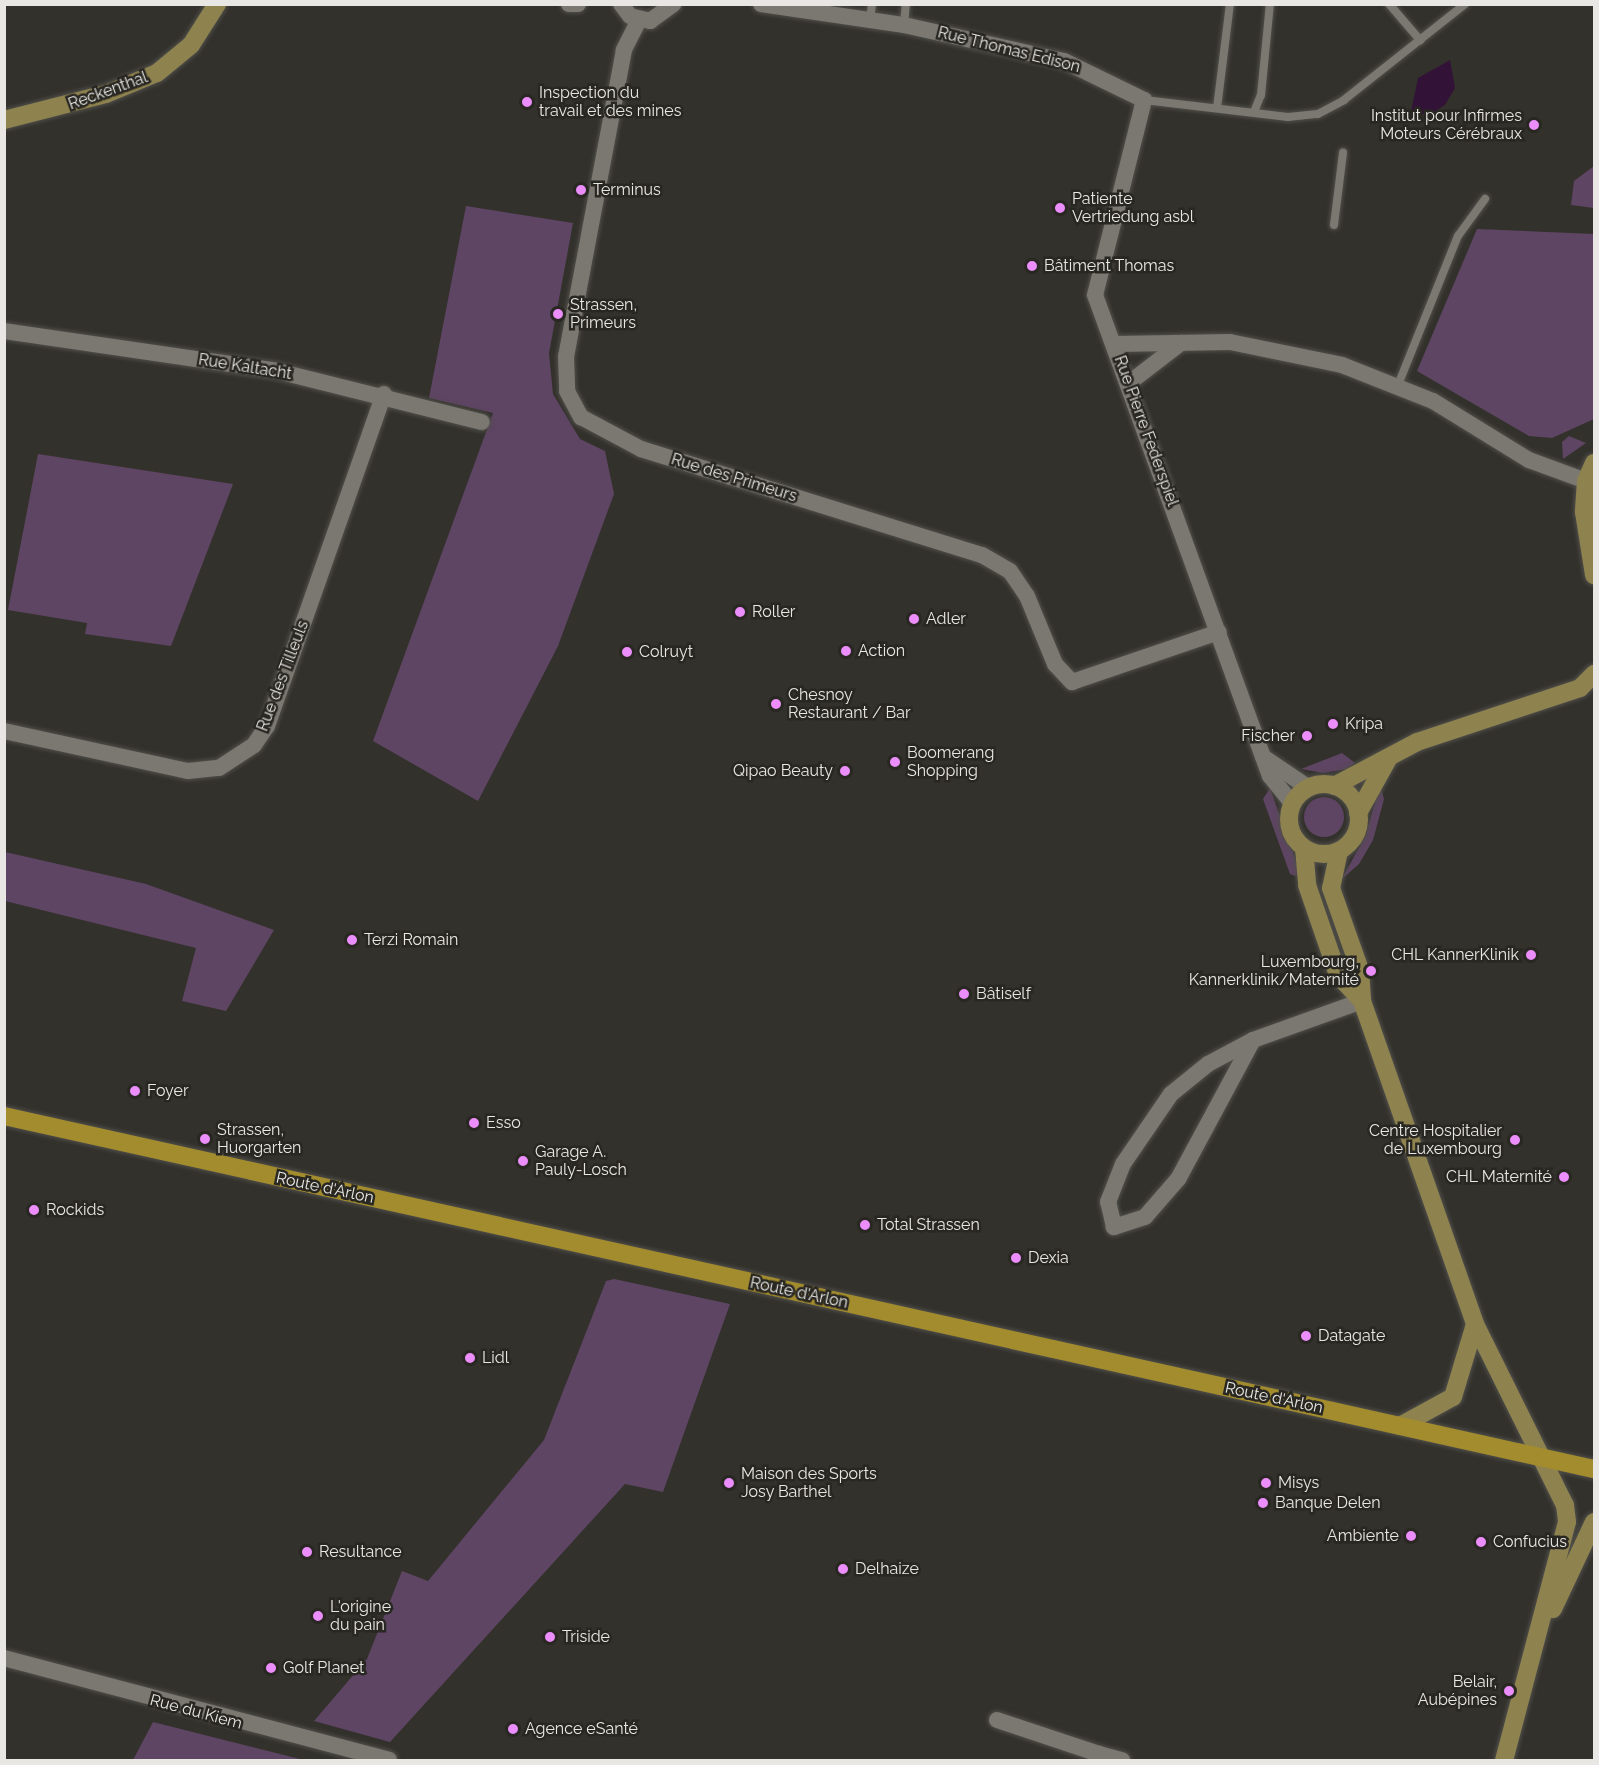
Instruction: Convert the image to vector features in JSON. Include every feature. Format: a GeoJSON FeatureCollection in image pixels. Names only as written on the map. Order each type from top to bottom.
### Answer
{"type":"FeatureCollection","features":[{"type":"Feature","properties":{"kind":"main road","name":"Route d'Arlon"},"geometry":{"type":"LineString","coordinates":[[4,1116],[1594,1469]]}},
{"type":"Feature","properties":{"kind":"street","name":"Reckenthal"},"geometry":{"type":"LineString","coordinates":[[4,120],[106,94],[157,74],[191,45],[217,4]]}},
{"type":"Feature","properties":{"kind":"street"},"geometry":{"type":"LineString","coordinates":[[569,4],[578,4]]}},
{"type":"Feature","properties":{"kind":"street"},"geometry":{"type":"LineString","coordinates":[[621,4],[639,20],[660,18],[673,4]]}},
{"type":"Feature","properties":{"kind":"street","name":"Rue Thomas Edison"},"geometry":{"type":"LineString","coordinates":[[761,4],[871,12],[904,25],[1064,61],[1144,100]]}},
{"type":"Feature","properties":{"kind":"street","name":"Rue des Primeurs"},"geometry":{"type":"LineString","coordinates":[[639,20],[624,50],[566,356],[567,391],[580,417],[641,449],[982,555],[1010,571],[1027,596],[1055,664],[1072,682],[1219,632]]}},
{"type":"Feature","properties":{"kind":"street","name":"Rue Pierre Federspiel"},"geometry":{"type":"LineString","coordinates":[[1144,100],[1095,295],[1130,383],[1270,776],[1292,803]]}},
{"type":"Feature","properties":{"kind":"street","name":"Rue Kaltacht"},"geometry":{"type":"LineString","coordinates":[[4,331],[277,371],[384,394],[482,422]]}},
{"type":"Feature","properties":{"kind":"street"},"geometry":{"type":"LineString","coordinates":[[1130,383],[1182,342]]}},
{"type":"Feature","properties":{"kind":"street"},"geometry":{"type":"LineString","coordinates":[[1115,344],[1182,342],[1289,351],[1398,385],[1529,460],[1586,481]]}},
{"type":"Feature","properties":{"kind":"street","name":"Rue des Tilleuls"},"geometry":{"type":"LineString","coordinates":[[4,730],[188,771],[219,768],[254,745],[267,726],[384,394]]}},
{"type":"Feature","properties":{"kind":"street"},"geometry":{"type":"LineString","coordinates":[[1594,463],[1586,481],[1584,512],[1594,575]]}},
{"type":"Feature","properties":{"kind":"street"},"geometry":{"type":"LineString","coordinates":[[1362,1001],[1338,975],[1307,885],[1304,848],[1290,828],[1292,803],[1309,788],[1334,786],[1390,755],[1580,688],[1594,674]]}},
{"type":"Feature","properties":{"kind":"street"},"geometry":{"type":"LineString","coordinates":[[1390,755],[1358,813],[1355,835],[1339,851],[1331,888],[1360,970],[1362,1001],[1475,1324],[1545,1458],[1567,1522],[1504,1761]]}},
{"type":"Feature","properties":{"kind":"street"},"geometry":{"type":"LineString","coordinates":[[1263,757],[1309,788]]}},
{"type":"Feature","properties":{"kind":"street"},"geometry":{"type":"LineString","coordinates":[[1334,786],[1345,792],[1358,813]]}},
{"type":"Feature","properties":{"kind":"street"},"geometry":{"type":"LineString","coordinates":[[1304,848],[1339,851]]}},
{"type":"Feature","properties":{"kind":"street"},"geometry":{"type":"LineString","coordinates":[[1254,1040],[1178,1179],[1144,1217],[1114,1227],[1108,1202],[1143,1129],[1171,1094],[1208,1064],[1254,1040],[1362,1001]]}},
{"type":"Feature","properties":{"kind":"street"},"geometry":{"type":"LineString","coordinates":[[1400,1426],[1453,1397],[1475,1324]]}},
{"type":"Feature","properties":{"kind":"street"},"geometry":{"type":"LineString","coordinates":[[1535,1646],[1594,1522]]}},
{"type":"Feature","properties":{"kind":"street","name":"Rue du Kiem"},"geometry":{"type":"LineString","coordinates":[[4,1658],[389,1761]]}},
{"type":"Feature","properties":{"kind":"street"},"geometry":{"type":"LineString","coordinates":[[997,1720],[1098,1757],[1122,1761]]}},
{"type":"Feature","properties":{"kind":"lane"},"geometry":{"type":"LineString","coordinates":[[904,25],[906,4]]}},
{"type":"Feature","properties":{"kind":"lane"},"geometry":{"type":"LineString","coordinates":[[1217,108],[1230,4]]}},
{"type":"Feature","properties":{"kind":"lane"},"geometry":{"type":"LineString","coordinates":[[1254,112],[1261,95],[1270,4]]}},
{"type":"Feature","properties":{"kind":"lane"},"geometry":{"type":"LineString","coordinates":[[1389,4],[1420,40]]}},
{"type":"Feature","properties":{"kind":"lane","name":"Rue Thomas Edison"},"geometry":{"type":"LineString","coordinates":[[1144,100],[1254,112],[1318,114],[1420,40],[1465,4]]}},
{"type":"Feature","properties":{"kind":"lane"},"geometry":{"type":"LineString","coordinates":[[1334,225],[1343,153]]}},
{"type":"Feature","properties":{"kind":"lane"},"geometry":{"type":"LineString","coordinates":[[1398,385],[1458,236],[1485,199]]}},
{"type":"Feature","properties":{"kind":"shaded area"},"geometry":{"type":"Polygon","coordinates":[[[1450,60],[1455,88],[1445,105],[1429,115],[1411,112],[1418,78],[1450,60]]]}},
{"type":"Feature","properties":{"kind":"shaded area"},"geometry":{"type":"Polygon","coordinates":[[[1594,166],[1594,208],[1571,205],[1574,181],[1594,166]]]}},
{"type":"Feature","properties":{"kind":"shaded area"},"geometry":{"type":"Polygon","coordinates":[[[466,206],[573,223],[549,353],[553,394],[580,439],[605,451],[614,494],[558,646],[478,801],[373,741],[493,413],[429,398],[466,206]]]}},
{"type":"Feature","properties":{"kind":"shaded area"},"geometry":{"type":"Polygon","coordinates":[[[1477,229],[1594,234],[1594,419],[1552,438],[1529,436],[1417,371],[1477,229]]]}},
{"type":"Feature","properties":{"kind":"shaded area"},"geometry":{"type":"Polygon","coordinates":[[[1569,436],[1586,443],[1563,459],[1562,442],[1569,436]]]}},
{"type":"Feature","properties":{"kind":"shaded area"},"geometry":{"type":"Polygon","coordinates":[[[38,454],[233,484],[171,646],[85,634],[87,623],[8,610],[38,454]]]}},
{"type":"Feature","properties":{"kind":"shaded area"},"geometry":{"type":"Polygon","coordinates":[[[1342,753],[1355,763],[1347,769],[1323,773],[1301,769],[1342,753]]]}},
{"type":"Feature","properties":{"kind":"shaded area"},"geometry":{"type":"Polygon","coordinates":[[[1380,785],[1384,799],[1373,840],[1359,864],[1341,880],[1365,837],[1380,785]]]}},
{"type":"Feature","properties":{"kind":"shaded area"},"geometry":{"type":"Polygon","coordinates":[[[1270,788],[1297,864],[1298,877],[1290,874],[1263,799],[1270,788]]]}},
{"type":"Feature","properties":{"kind":"shaded area"},"geometry":{"type":"Polygon","coordinates":[[[1324,797],[1338,803],[1344,817],[1338,831],[1324,837],[1310,831],[1304,817],[1310,803],[1324,797]]]}},
{"type":"Feature","properties":{"kind":"shaded area"},"geometry":{"type":"Polygon","coordinates":[[[5,852],[146,884],[274,930],[226,1011],[182,1001],[196,948],[5,901],[5,852]]]}},
{"type":"Feature","properties":{"kind":"shaded area"},"geometry":{"type":"Polygon","coordinates":[[[614,1279],[730,1304],[663,1492],[625,1484],[390,1742],[314,1721],[367,1659],[402,1571],[428,1581],[544,1440],[606,1281],[614,1279]]]}},
{"type":"Feature","properties":{"kind":"shaded area"},"geometry":{"type":"Polygon","coordinates":[[[153,1722],[304,1760],[133,1760],[153,1722]]]}},
{"type":"Feature","properties":{"kind":"place","name":"Inspection du travail et des mines"},"geometry":{"type":"Point","coordinates":[527,102]}},
{"type":"Feature","properties":{"kind":"place","name":"Institut pour Infirmes Moteurs Cérébraux"},"geometry":{"type":"Point","coordinates":[1534,125]}},
{"type":"Feature","properties":{"kind":"place","name":"Terminus"},"geometry":{"type":"Point","coordinates":[581,190]}},
{"type":"Feature","properties":{"kind":"place","name":"Patiente Vertriedung asbl"},"geometry":{"type":"Point","coordinates":[1060,208]}},
{"type":"Feature","properties":{"kind":"place","name":"Bâtiment Thomas"},"geometry":{"type":"Point","coordinates":[1032,266]}},
{"type":"Feature","properties":{"kind":"place","name":"Strassen, Primeurs"},"geometry":{"type":"Point","coordinates":[558,314]}},
{"type":"Feature","properties":{"kind":"place","name":"Roller"},"geometry":{"type":"Point","coordinates":[740,612]}},
{"type":"Feature","properties":{"kind":"place","name":"Adler"},"geometry":{"type":"Point","coordinates":[914,619]}},
{"type":"Feature","properties":{"kind":"place","name":"Action"},"geometry":{"type":"Point","coordinates":[846,651]}},
{"type":"Feature","properties":{"kind":"place","name":"Colruyt"},"geometry":{"type":"Point","coordinates":[627,652]}},
{"type":"Feature","properties":{"kind":"place","name":"Chesnoy Restaurant / Bar"},"geometry":{"type":"Point","coordinates":[776,704]}},
{"type":"Feature","properties":{"kind":"place","name":"Kripa"},"geometry":{"type":"Point","coordinates":[1333,724]}},
{"type":"Feature","properties":{"kind":"place","name":"Fischer"},"geometry":{"type":"Point","coordinates":[1307,736]}},
{"type":"Feature","properties":{"kind":"place","name":"Boomerang Shopping"},"geometry":{"type":"Point","coordinates":[895,762]}},
{"type":"Feature","properties":{"kind":"place","name":"Qipao Beauty"},"geometry":{"type":"Point","coordinates":[845,771]}},
{"type":"Feature","properties":{"kind":"place","name":"Terzi Romain"},"geometry":{"type":"Point","coordinates":[352,940]}},
{"type":"Feature","properties":{"kind":"place","name":"CHL KannerKlinik"},"geometry":{"type":"Point","coordinates":[1531,955]}},
{"type":"Feature","properties":{"kind":"place","name":"Luxembourg, Kannerklinik/Maternité"},"geometry":{"type":"Point","coordinates":[1371,971]}},
{"type":"Feature","properties":{"kind":"place","name":"Bâtiself"},"geometry":{"type":"Point","coordinates":[964,994]}},
{"type":"Feature","properties":{"kind":"place","name":"Foyer"},"geometry":{"type":"Point","coordinates":[135,1091]}},
{"type":"Feature","properties":{"kind":"place","name":"Esso"},"geometry":{"type":"Point","coordinates":[474,1123]}},
{"type":"Feature","properties":{"kind":"place","name":"Strassen, Huorgarten"},"geometry":{"type":"Point","coordinates":[205,1139]}},
{"type":"Feature","properties":{"kind":"place","name":"Centre Hospitalier de Luxembourg"},"geometry":{"type":"Point","coordinates":[1515,1140]}},
{"type":"Feature","properties":{"kind":"place","name":"Garage A. Pauly-Losch"},"geometry":{"type":"Point","coordinates":[523,1161]}},
{"type":"Feature","properties":{"kind":"place","name":"CHL Maternité"},"geometry":{"type":"Point","coordinates":[1564,1177]}},
{"type":"Feature","properties":{"kind":"place","name":"Rockids"},"geometry":{"type":"Point","coordinates":[34,1210]}},
{"type":"Feature","properties":{"kind":"place","name":"Total Strassen"},"geometry":{"type":"Point","coordinates":[865,1225]}},
{"type":"Feature","properties":{"kind":"place","name":"Dexia"},"geometry":{"type":"Point","coordinates":[1016,1258]}},
{"type":"Feature","properties":{"kind":"place","name":"Datagate"},"geometry":{"type":"Point","coordinates":[1306,1336]}},
{"type":"Feature","properties":{"kind":"place","name":"Lidl"},"geometry":{"type":"Point","coordinates":[470,1358]}},
{"type":"Feature","properties":{"kind":"place","name":"Maison des Sports Josy Barthel"},"geometry":{"type":"Point","coordinates":[729,1483]}},
{"type":"Feature","properties":{"kind":"place","name":"Misys"},"geometry":{"type":"Point","coordinates":[1266,1483]}},
{"type":"Feature","properties":{"kind":"place","name":"Banque Delen"},"geometry":{"type":"Point","coordinates":[1263,1503]}},
{"type":"Feature","properties":{"kind":"place","name":"Ambiente"},"geometry":{"type":"Point","coordinates":[1411,1536]}},
{"type":"Feature","properties":{"kind":"place","name":"Confucius"},"geometry":{"type":"Point","coordinates":[1481,1542]}},
{"type":"Feature","properties":{"kind":"place","name":"Resultance"},"geometry":{"type":"Point","coordinates":[307,1552]}},
{"type":"Feature","properties":{"kind":"place","name":"Delhaize"},"geometry":{"type":"Point","coordinates":[843,1569]}},
{"type":"Feature","properties":{"kind":"place","name":"L'origine du pain"},"geometry":{"type":"Point","coordinates":[318,1616]}},
{"type":"Feature","properties":{"kind":"place","name":"Triside"},"geometry":{"type":"Point","coordinates":[550,1637]}},
{"type":"Feature","properties":{"kind":"place","name":"Golf Planet"},"geometry":{"type":"Point","coordinates":[271,1668]}},
{"type":"Feature","properties":{"kind":"place","name":"Belair, Aubépines"},"geometry":{"type":"Point","coordinates":[1509,1691]}},
{"type":"Feature","properties":{"kind":"place","name":"Agence eSanté"},"geometry":{"type":"Point","coordinates":[513,1729]}}]}
